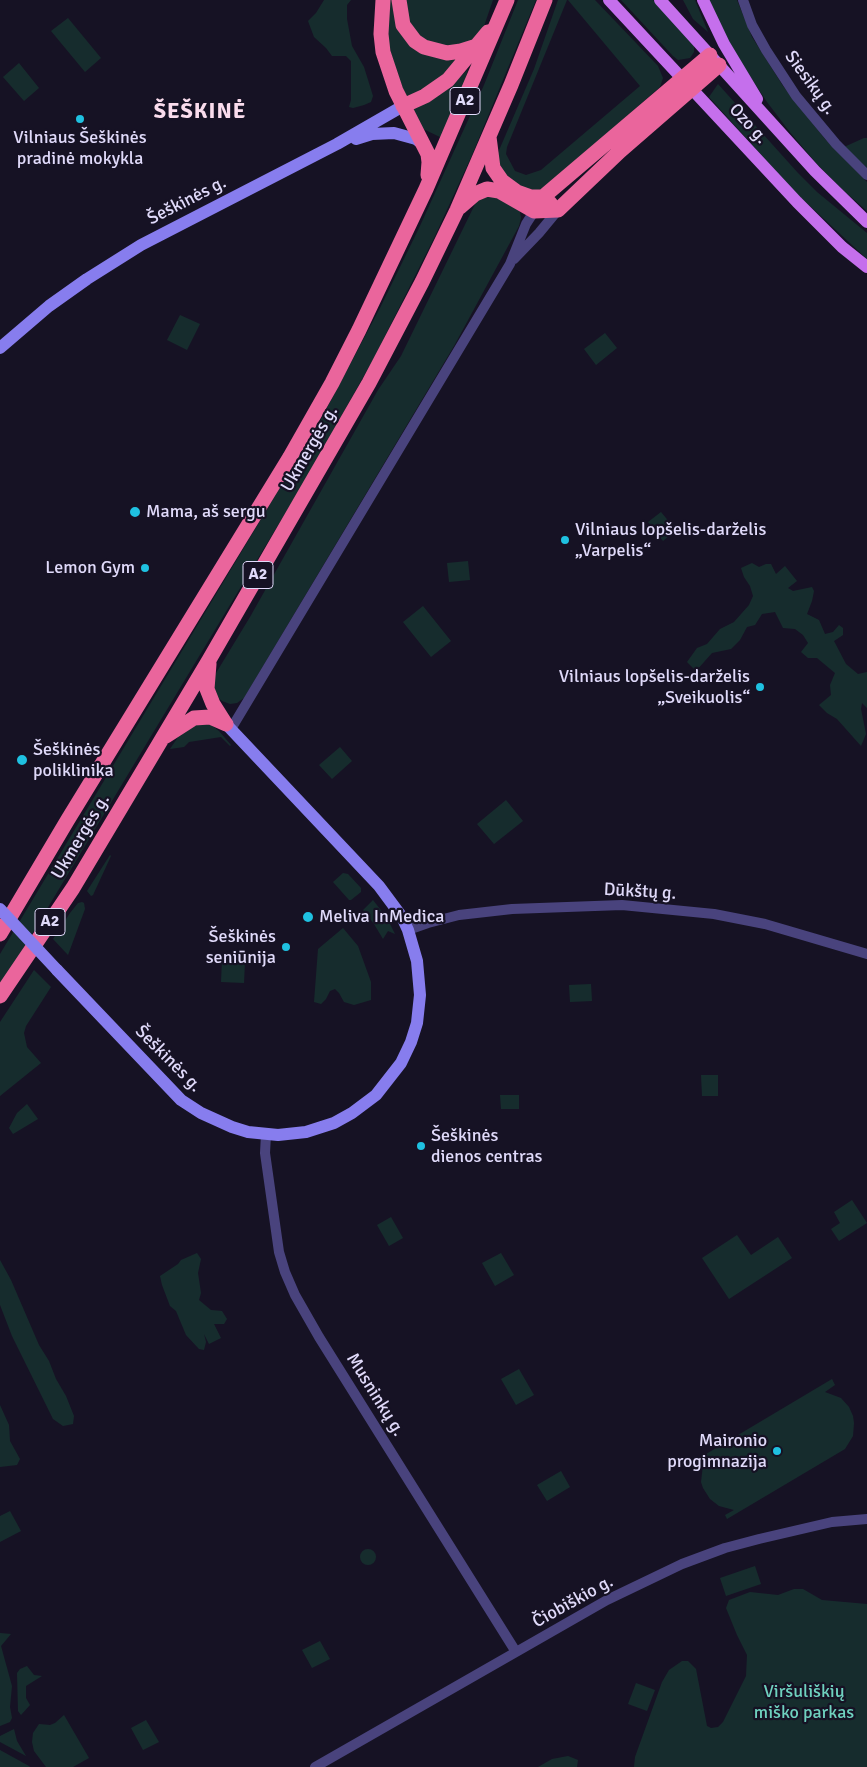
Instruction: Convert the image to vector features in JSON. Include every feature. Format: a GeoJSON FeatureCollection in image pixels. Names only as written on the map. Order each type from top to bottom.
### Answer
{"type":"FeatureCollection","features":[{"type":"Feature","properties":{"kind":"highway"},"geometry":{"type":"LineString","coordinates":[[384,0],[380,34],[383,52],[387,68],[403,106],[428,154],[430,162],[426,189]]}},
{"type":"Feature","properties":{"kind":"highway"},"geometry":{"type":"LineString","coordinates":[[399,0],[403,25],[415,41],[424,48],[447,53],[477,46]]}},
{"type":"Feature","properties":{"kind":"highway","name":"Ukmergės g."},"geometry":{"type":"LineString","coordinates":[[0,996],[73,888],[209,660],[369,383],[457,210],[545,0]]}},
{"type":"Feature","properties":{"kind":"highway"},"geometry":{"type":"LineString","coordinates":[[403,106],[424,96],[448,80],[477,46],[505,6]]}},
{"type":"Feature","properties":{"kind":"highway","name":"Ukmergės g."},"geometry":{"type":"LineString","coordinates":[[0,934],[62,829],[290,457],[332,383],[426,189],[505,6]]}},
{"type":"Feature","properties":{"kind":"highway"},"geometry":{"type":"LineString","coordinates":[[489,136],[493,168],[502,181],[517,192],[532,197],[543,197],[714,60]]}},
{"type":"Feature","properties":{"kind":"highway"},"geometry":{"type":"LineString","coordinates":[[457,210],[475,194],[487,189],[499,191],[534,211],[558,210],[686,84]]}},
{"type":"Feature","properties":{"kind":"highway"},"geometry":{"type":"LineString","coordinates":[[543,197],[558,210]]}},
{"type":"Feature","properties":{"kind":"highway"},"geometry":{"type":"LineString","coordinates":[[209,660],[206,689],[212,704],[228,726]]}},
{"type":"Feature","properties":{"kind":"highway"},"geometry":{"type":"LineString","coordinates":[[161,740],[194,718],[210,717],[228,726]]}},
{"type":"Feature","properties":{"kind":"main road","name":"Ozo g."},"geometry":{"type":"LineString","coordinates":[[609,0],[797,202],[842,247],[867,267]]}},
{"type":"Feature","properties":{"kind":"main road","name":"Ozo g."},"geometry":{"type":"LineString","coordinates":[[660,0],[815,171],[867,222]]}},
{"type":"Feature","properties":{"kind":"main road"},"geometry":{"type":"LineString","coordinates":[[703,0],[724,44],[771,123]]}},
{"type":"Feature","properties":{"kind":"street","name":"Siesikų g."},"geometry":{"type":"LineString","coordinates":[[743,0],[752,25],[796,96],[836,144],[867,175]]}},
{"type":"Feature","properties":{"kind":"street","name":"Šeškinės g."},"geometry":{"type":"LineString","coordinates":[[0,348],[49,306],[87,278],[141,245],[337,144],[403,106]]}},
{"type":"Feature","properties":{"kind":"street"},"geometry":{"type":"LineString","coordinates":[[337,144],[372,134],[384,133],[409,136],[424,144]]}},
{"type":"Feature","properties":{"kind":"street"},"geometry":{"type":"LineString","coordinates":[[228,726],[510,264],[526,224],[543,197]]}},
{"type":"Feature","properties":{"kind":"street"},"geometry":{"type":"LineString","coordinates":[[510,264],[558,210]]}},
{"type":"Feature","properties":{"kind":"street","name":"Šeškinės g."},"geometry":{"type":"LineString","coordinates":[[0,909],[181,1100],[201,1113],[224,1124],[248,1132],[293,1134],[334,1123],[363,1106],[387,1083],[401,1064],[411,1042],[419,1009],[419,976],[408,930],[398,911],[385,893],[228,726]]}},
{"type":"Feature","properties":{"kind":"street","name":"Dūkštų g."},"geometry":{"type":"LineString","coordinates":[[408,930],[428,923],[468,914],[512,909],[622,905],[714,914],[765,924],[867,954]]}},
{"type":"Feature","properties":{"kind":"street","name":"Musninkų g."},"geometry":{"type":"LineString","coordinates":[[266,1134],[265,1153],[279,1252],[295,1295],[319,1337],[516,1652]]}},
{"type":"Feature","properties":{"kind":"street","name":"Čiobiškio g."},"geometry":{"type":"LineString","coordinates":[[315,1767],[607,1600],[702,1556],[750,1541],[804,1528],[832,1522],[867,1519]]}},
{"type":"Feature","properties":{"kind":"green space"},"geometry":{"type":"Polygon","coordinates":[[[324,0],[351,0],[347,5],[347,19],[352,46],[364,67],[373,96],[371,102],[364,105],[353,108],[349,107],[351,100],[351,61],[346,56],[332,56],[314,37],[308,21],[316,13],[324,0]]]}},
{"type":"Feature","properties":{"kind":"green space"},"geometry":{"type":"Polygon","coordinates":[[[388,0],[394,0],[405,36],[466,54],[454,69],[408,99],[396,75],[387,37],[388,0]]]}},
{"type":"Feature","properties":{"kind":"green space"},"geometry":{"type":"Polygon","coordinates":[[[405,0],[493,0],[484,26],[475,38],[469,42],[443,47],[424,41],[410,23],[405,0]]]}},
{"type":"Feature","properties":{"kind":"green space"},"geometry":{"type":"Polygon","coordinates":[[[518,0],[536,0],[472,155],[435,236],[375,356],[307,477],[0,987],[0,954],[320,421],[380,308],[420,226],[484,85],[518,0]]]}},
{"type":"Feature","properties":{"kind":"green space"},"geometry":{"type":"Polygon","coordinates":[[[558,0],[567,0],[507,147],[506,154],[515,171],[526,175],[541,170],[640,86],[568,0],[595,0],[658,66],[663,78],[660,87],[544,188],[538,191],[518,188],[500,172],[497,155],[534,69],[558,0]]]}},
{"type":"Feature","properties":{"kind":"green space"},"geometry":{"type":"Polygon","coordinates":[[[621,0],[653,0],[694,46],[694,52],[690,58],[678,60],[673,56],[621,0]]]}},
{"type":"Feature","properties":{"kind":"green space"},"geometry":{"type":"Polygon","coordinates":[[[683,0],[695,0],[708,32],[693,19],[683,0]]]}},
{"type":"Feature","properties":{"kind":"green space"},"geometry":{"type":"Polygon","coordinates":[[[709,0],[737,0],[752,37],[783,86],[825,139],[867,182],[867,211],[817,164],[767,102],[734,52],[709,0]]]}},
{"type":"Feature","properties":{"kind":"green space"},"geometry":{"type":"Polygon","coordinates":[[[68,18],[101,58],[85,72],[51,31],[68,18]]]}},
{"type":"Feature","properties":{"kind":"green space"},"geometry":{"type":"Polygon","coordinates":[[[19,63],[39,88],[24,101],[3,77],[19,63]]]}},
{"type":"Feature","properties":{"kind":"green space"},"geometry":{"type":"Polygon","coordinates":[[[468,69],[462,91],[442,138],[415,125],[408,109],[455,82],[468,69]]]}},
{"type":"Feature","properties":{"kind":"green space"},"geometry":{"type":"Polygon","coordinates":[[[718,84],[817,192],[867,233],[867,259],[795,192],[709,97],[718,84]]]}},
{"type":"Feature","properties":{"kind":"green space"},"geometry":{"type":"Polygon","coordinates":[[[867,138],[867,168],[844,147],[867,138]]]}},
{"type":"Feature","properties":{"kind":"green space"},"geometry":{"type":"Polygon","coordinates":[[[482,194],[513,202],[520,212],[519,226],[454,346],[244,698],[237,703],[230,704],[222,701],[214,694],[213,678],[250,617],[378,390],[401,356],[478,198],[482,194]]]}},
{"type":"Feature","properties":{"kind":"green space"},"geometry":{"type":"Polygon","coordinates":[[[180,315],[200,324],[187,350],[167,340],[180,315]]]}},
{"type":"Feature","properties":{"kind":"green space"},"geometry":{"type":"Polygon","coordinates":[[[605,333],[617,348],[596,365],[584,349],[605,333]]]}},
{"type":"Feature","properties":{"kind":"green space"},"geometry":{"type":"Polygon","coordinates":[[[661,512],[676,530],[663,541],[648,522],[661,512]]]}},
{"type":"Feature","properties":{"kind":"green space"},"geometry":{"type":"Polygon","coordinates":[[[468,561],[470,580],[449,582],[447,563],[468,561]]]}},
{"type":"Feature","properties":{"kind":"green space"},"geometry":{"type":"Polygon","coordinates":[[[752,563],[759,567],[771,564],[776,574],[785,566],[797,581],[788,588],[793,591],[812,587],[814,591],[807,614],[819,620],[825,634],[833,632],[839,625],[843,628],[843,635],[834,641],[846,664],[858,674],[867,672],[867,708],[862,703],[861,709],[866,734],[861,746],[837,719],[819,705],[831,695],[830,685],[835,673],[817,658],[808,658],[801,652],[808,643],[803,635],[795,629],[783,628],[775,612],[762,614],[755,625],[747,627],[740,640],[731,649],[712,653],[696,671],[687,662],[697,648],[707,644],[720,629],[734,622],[749,605],[753,596],[741,568],[752,563]]]}},
{"type":"Feature","properties":{"kind":"green space"},"geometry":{"type":"Polygon","coordinates":[[[423,606],[451,641],[431,657],[403,622],[423,606]]]}},
{"type":"Feature","properties":{"kind":"green space"},"geometry":{"type":"Polygon","coordinates":[[[192,722],[210,724],[231,745],[221,737],[189,742],[184,747],[170,749],[180,734],[192,722]]]}},
{"type":"Feature","properties":{"kind":"green space"},"geometry":{"type":"Polygon","coordinates":[[[340,747],[352,761],[332,779],[319,765],[340,747]]]}},
{"type":"Feature","properties":{"kind":"green space"},"geometry":{"type":"Polygon","coordinates":[[[506,800],[523,821],[494,844],[477,824],[506,800]]]}},
{"type":"Feature","properties":{"kind":"green space"},"geometry":{"type":"Polygon","coordinates":[[[110,855],[93,895],[91,896],[87,891],[110,855]]]}},
{"type":"Feature","properties":{"kind":"green space"},"geometry":{"type":"Polygon","coordinates":[[[343,873],[348,874],[361,888],[361,892],[351,900],[333,882],[343,873]]]}},
{"type":"Feature","properties":{"kind":"green space"},"geometry":{"type":"Polygon","coordinates":[[[373,900],[387,918],[395,934],[388,931],[383,939],[363,910],[373,900]]]}},
{"type":"Feature","properties":{"kind":"green space"},"geometry":{"type":"Polygon","coordinates":[[[82,902],[85,909],[68,955],[53,939],[70,913],[78,903],[82,902]]]}},
{"type":"Feature","properties":{"kind":"green space"},"geometry":{"type":"Polygon","coordinates":[[[343,928],[358,946],[371,982],[371,1000],[354,1005],[344,1002],[335,989],[330,991],[321,1004],[314,1002],[318,949],[343,928]]]}},
{"type":"Feature","properties":{"kind":"green space"},"geometry":{"type":"Polygon","coordinates":[[[222,959],[245,961],[244,983],[221,982],[222,959]]]}},
{"type":"Feature","properties":{"kind":"green space"},"geometry":{"type":"Polygon","coordinates":[[[34,970],[51,987],[26,1026],[24,1033],[27,1047],[41,1063],[0,1096],[0,1022],[34,970]]]}},
{"type":"Feature","properties":{"kind":"green space"},"geometry":{"type":"Polygon","coordinates":[[[591,984],[592,1001],[570,1002],[569,985],[591,984]]]}},
{"type":"Feature","properties":{"kind":"green space"},"geometry":{"type":"Polygon","coordinates":[[[701,1075],[718,1075],[718,1096],[702,1096],[701,1075]]]}},
{"type":"Feature","properties":{"kind":"green space"},"geometry":{"type":"Polygon","coordinates":[[[500,1095],[519,1095],[519,1109],[501,1109],[500,1095]]]}},
{"type":"Feature","properties":{"kind":"green space"},"geometry":{"type":"Polygon","coordinates":[[[27,1104],[38,1119],[13,1134],[9,1128],[17,1113],[27,1104]]]}},
{"type":"Feature","properties":{"kind":"green space"},"geometry":{"type":"Polygon","coordinates":[[[852,1200],[867,1223],[839,1241],[831,1229],[840,1223],[834,1212],[852,1200]]]}},
{"type":"Feature","properties":{"kind":"green space"},"geometry":{"type":"Polygon","coordinates":[[[391,1217],[403,1238],[389,1246],[377,1225],[391,1217]]]}},
{"type":"Feature","properties":{"kind":"green space"},"geometry":{"type":"Polygon","coordinates":[[[737,1235],[751,1255],[778,1237],[792,1258],[729,1299],[702,1258],[737,1235]]]}},
{"type":"Feature","properties":{"kind":"green space"},"geometry":{"type":"Polygon","coordinates":[[[197,1253],[201,1259],[198,1273],[201,1293],[199,1300],[211,1310],[222,1311],[227,1319],[224,1324],[214,1324],[221,1338],[209,1344],[204,1334],[206,1342],[204,1350],[199,1349],[186,1335],[176,1311],[170,1306],[160,1276],[181,1260],[197,1253]]]}},
{"type":"Feature","properties":{"kind":"green space"},"geometry":{"type":"Polygon","coordinates":[[[501,1253],[514,1275],[495,1286],[482,1263],[501,1253]]]}},
{"type":"Feature","properties":{"kind":"green space"},"geometry":{"type":"Polygon","coordinates":[[[0,1260],[11,1280],[39,1345],[66,1396],[74,1416],[73,1424],[63,1426],[53,1419],[12,1336],[0,1305],[0,1260]]]}},
{"type":"Feature","properties":{"kind":"green space"},"geometry":{"type":"Polygon","coordinates":[[[519,1369],[534,1395],[516,1405],[501,1379],[519,1369]]]}},
{"type":"Feature","properties":{"kind":"green space","name":"Maironio progimnazija"},"geometry":{"type":"Polygon","coordinates":[[[832,1379],[835,1385],[825,1392],[841,1398],[849,1407],[853,1416],[853,1436],[845,1449],[727,1519],[725,1515],[734,1510],[719,1506],[710,1499],[701,1482],[703,1465],[694,1469],[691,1463],[832,1379]]]}},
{"type":"Feature","properties":{"kind":"green space"},"geometry":{"type":"Polygon","coordinates":[[[0,1405],[9,1425],[10,1441],[20,1459],[17,1465],[0,1467],[0,1405]]]}},
{"type":"Feature","properties":{"kind":"green space"},"geometry":{"type":"Polygon","coordinates":[[[561,1471],[570,1487],[547,1501],[537,1485],[561,1471]]]}},
{"type":"Feature","properties":{"kind":"green space"},"geometry":{"type":"Polygon","coordinates":[[[10,1511],[21,1531],[0,1542],[0,1516],[10,1511]]]}},
{"type":"Feature","properties":{"kind":"green space"},"geometry":{"type":"Polygon","coordinates":[[[368,1549],[374,1551],[376,1557],[374,1563],[368,1565],[362,1563],[360,1557],[362,1551],[368,1549]]]}},
{"type":"Feature","properties":{"kind":"green space"},"geometry":{"type":"Polygon","coordinates":[[[755,1566],[761,1584],[726,1596],[720,1578],[755,1566]]]}},
{"type":"Feature","properties":{"kind":"green space","name":"Viršuliškių miško parkas"},"geometry":{"type":"Polygon","coordinates":[[[794,1589],[803,1589],[822,1600],[867,1604],[867,1767],[634,1767],[635,1757],[662,1682],[669,1670],[682,1661],[688,1661],[696,1669],[707,1726],[711,1728],[718,1727],[723,1722],[746,1676],[747,1655],[726,1608],[729,1600],[750,1592],[778,1595],[794,1589]]]}},
{"type":"Feature","properties":{"kind":"green space"},"geometry":{"type":"Polygon","coordinates":[[[0,1633],[11,1634],[1,1646],[12,1686],[10,1707],[12,1718],[10,1722],[0,1726],[0,1633]]]}},
{"type":"Feature","properties":{"kind":"green space"},"geometry":{"type":"Polygon","coordinates":[[[320,1641],[330,1659],[312,1668],[302,1650],[320,1641]]]}},
{"type":"Feature","properties":{"kind":"green space"},"geometry":{"type":"Polygon","coordinates":[[[27,1666],[34,1675],[42,1676],[26,1686],[26,1698],[30,1705],[21,1715],[18,1711],[17,1673],[20,1669],[27,1666]]]}},
{"type":"Feature","properties":{"kind":"green space"},"geometry":{"type":"Polygon","coordinates":[[[636,1683],[655,1690],[647,1711],[628,1704],[636,1683]]]}},
{"type":"Feature","properties":{"kind":"green space"},"geometry":{"type":"Polygon","coordinates":[[[64,1715],[89,1758],[73,1767],[46,1767],[34,1751],[33,1733],[39,1724],[50,1725],[64,1715]]]}},
{"type":"Feature","properties":{"kind":"green space"},"geometry":{"type":"Polygon","coordinates":[[[146,1720],[159,1742],[143,1750],[131,1728],[146,1720]]]}},
{"type":"Feature","properties":{"kind":"green space"},"geometry":{"type":"Polygon","coordinates":[[[14,1729],[17,1741],[26,1756],[0,1742],[0,1736],[14,1729]]]}},
{"type":"Feature","properties":{"kind":"green space"},"geometry":{"type":"Polygon","coordinates":[[[0,1750],[29,1766],[30,1767],[0,1767],[0,1750]]]}},
{"type":"Feature","properties":{"kind":"green space"},"geometry":{"type":"Polygon","coordinates":[[[568,1756],[578,1760],[577,1767],[538,1767],[552,1759],[568,1756]]]}},
{"type":"Feature","properties":{"kind":"place","name":"Vilniaus Šeškinės pradinė mokykla"},"geometry":{"type":"Point","coordinates":[80,119]}},
{"type":"Feature","properties":{"kind":"place","name":"Mama, aš sergu"},"geometry":{"type":"Point","coordinates":[135,512]}},
{"type":"Feature","properties":{"kind":"place","name":"Vilniaus lopšelis-darželis „Varpelis“"},"geometry":{"type":"Point","coordinates":[565,540]}},
{"type":"Feature","properties":{"kind":"place","name":"Lemon Gym"},"geometry":{"type":"Point","coordinates":[145,568]}},
{"type":"Feature","properties":{"kind":"place","name":"Vilniaus lopšelis-darželis „Sveikuolis“"},"geometry":{"type":"Point","coordinates":[760,687]}},
{"type":"Feature","properties":{"kind":"place","name":"Šeškinės poliklinika"},"geometry":{"type":"Point","coordinates":[22,760]}},
{"type":"Feature","properties":{"kind":"place","name":"Meliva InMedica"},"geometry":{"type":"Point","coordinates":[308,917]}},
{"type":"Feature","properties":{"kind":"place","name":"Šeškinės seniūnija"},"geometry":{"type":"Point","coordinates":[286,947]}},
{"type":"Feature","properties":{"kind":"place","name":"Šeškinės dienos centras"},"geometry":{"type":"Point","coordinates":[421,1146]}},
{"type":"Feature","properties":{"kind":"place","name":"Maironio progimnazija"},"geometry":{"type":"Point","coordinates":[777,1451]}},
{"type":"Feature","properties":{"kind":"district","name":"ŠEŠKINĖ"},"geometry":{"type":"Point","coordinates":[200,112]}}]}
